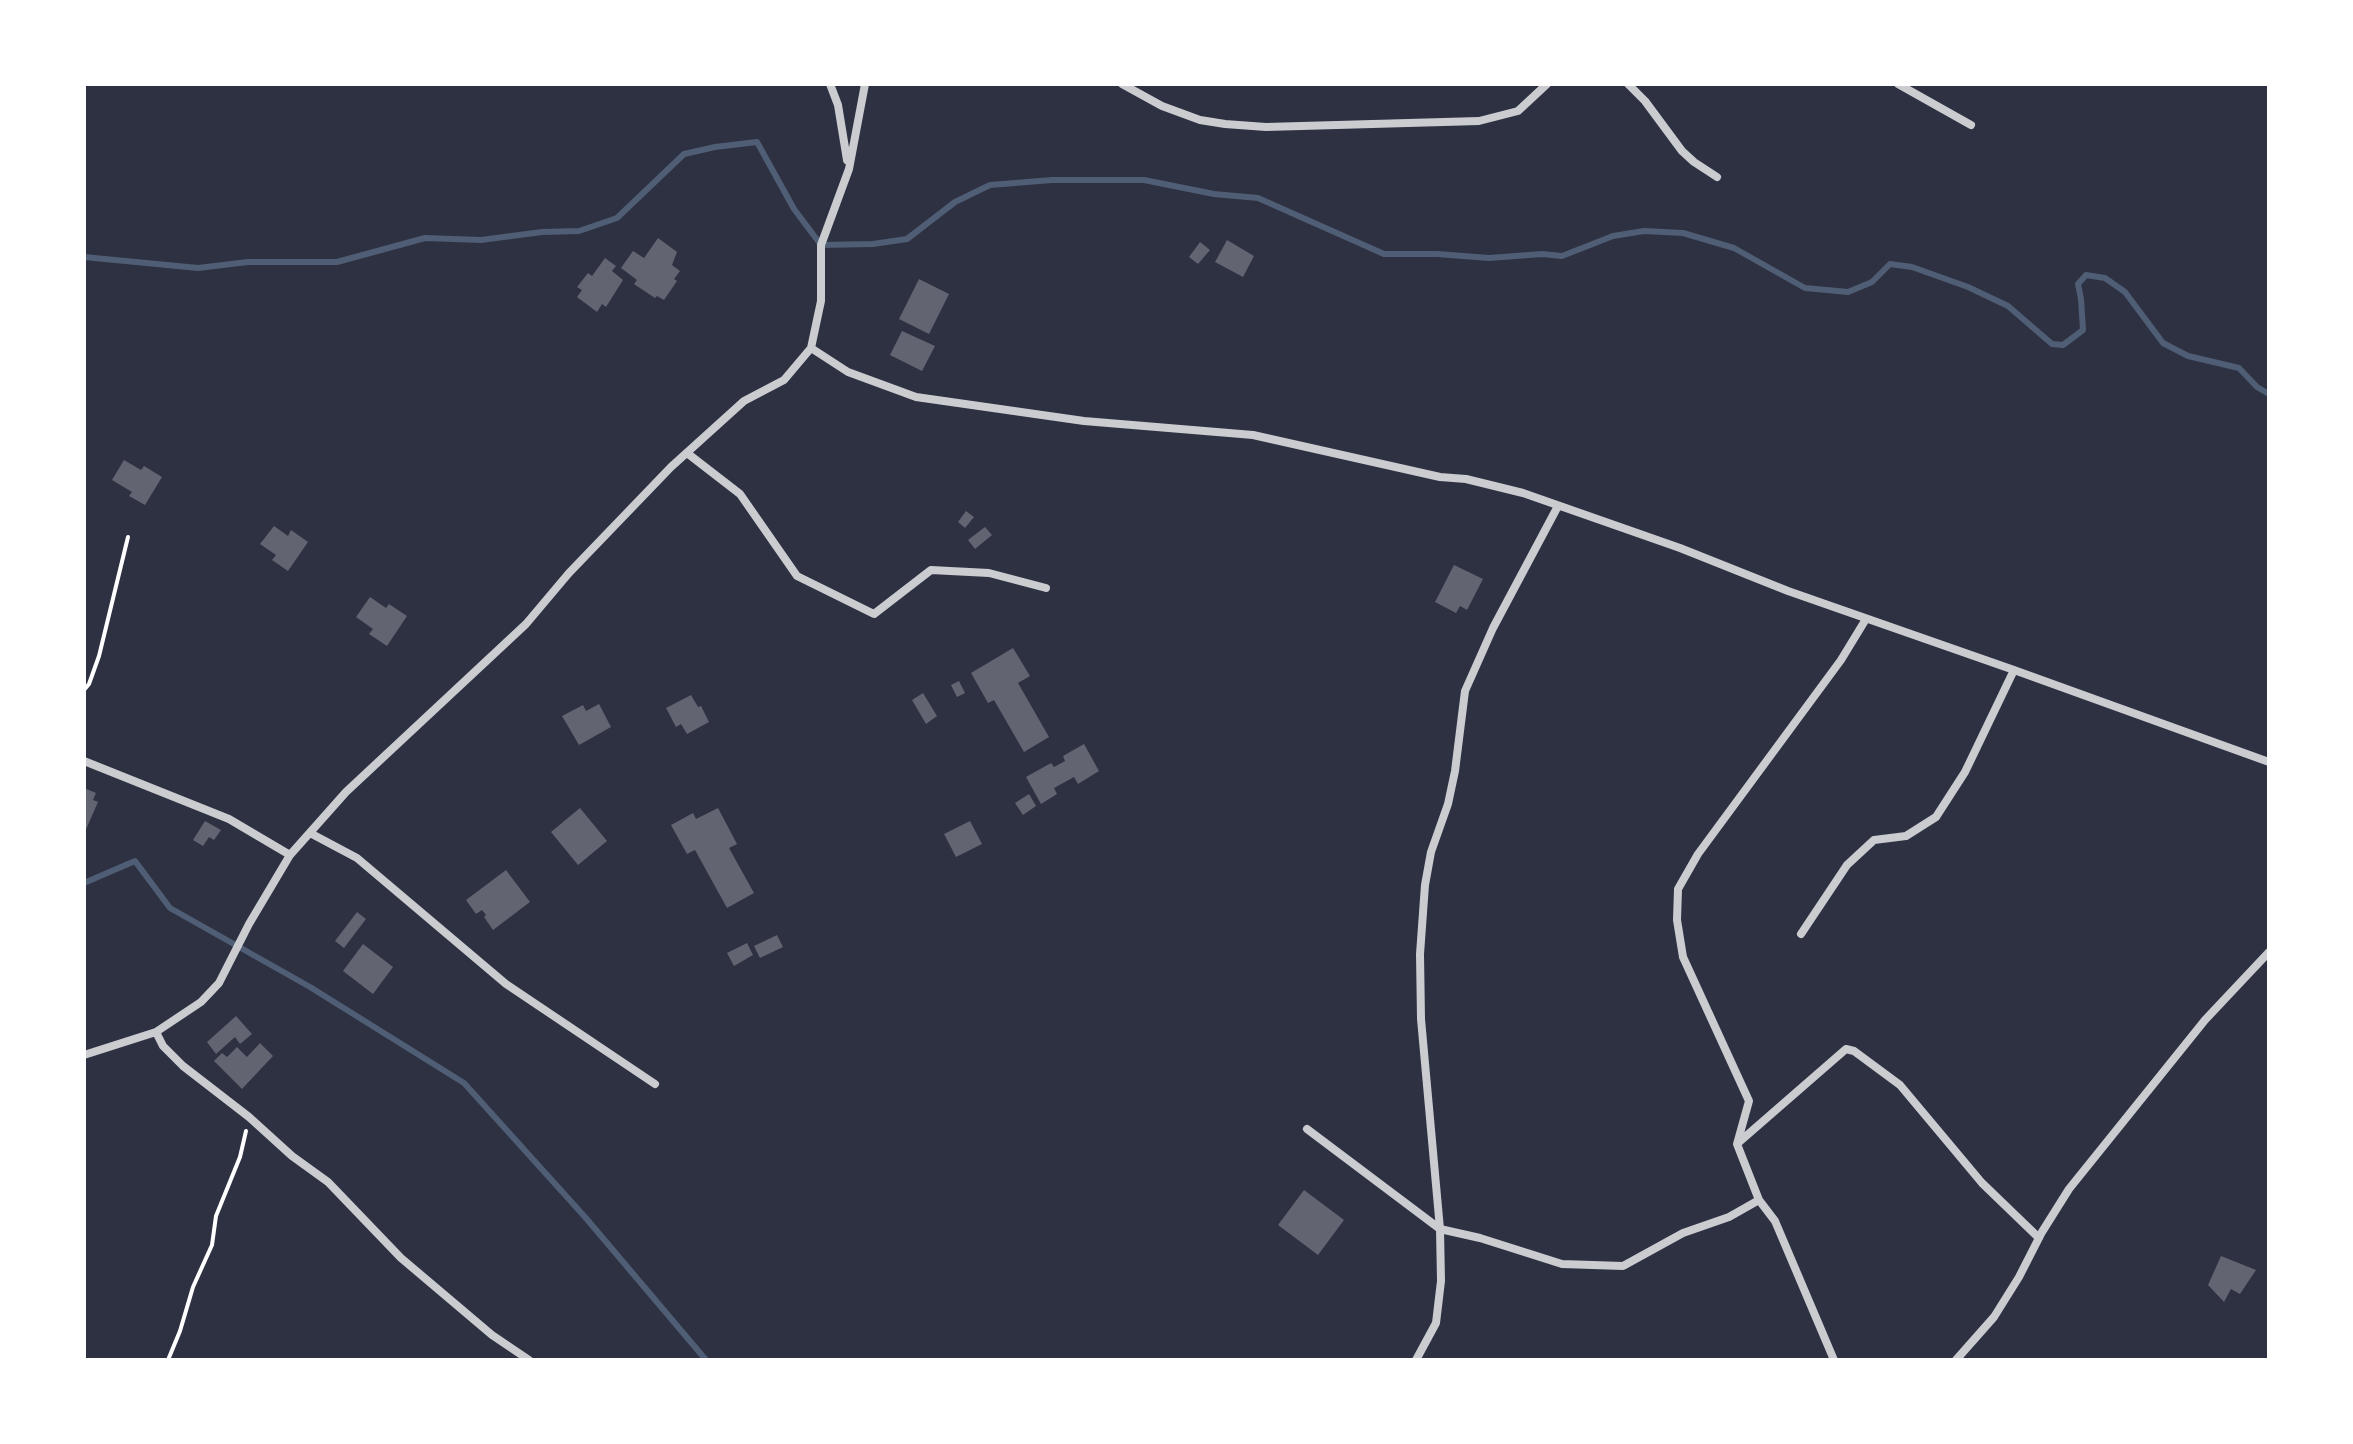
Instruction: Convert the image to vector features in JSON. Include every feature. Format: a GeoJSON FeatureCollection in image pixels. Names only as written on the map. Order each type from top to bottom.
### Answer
{"type":"FeatureCollection","features":[{"type":"Feature","properties":{"kind":"street"},"geometry":{"type":"LineString","coordinates":[[830,84],[838,105],[849,169]]}},
{"type":"Feature","properties":{"kind":"street"},"geometry":{"type":"LineString","coordinates":[[84,1055],[156,1032],[201,1002],[219,983],[290,855],[346,792],[526,624],[569,573],[687,453],[744,401],[784,380],[811,348],[821,301],[821,245],[849,169],[865,84]]}},
{"type":"Feature","properties":{"kind":"street"},"geometry":{"type":"LineString","coordinates":[[1122,84],[1162,106],[1200,120],[1266,127],[1479,121],[1518,111],[1547,84]]}},
{"type":"Feature","properties":{"kind":"street"},"geometry":{"type":"LineString","coordinates":[[1628,84],[1645,101],[1682,151],[1717,177]]}},
{"type":"Feature","properties":{"kind":"street"},"geometry":{"type":"LineString","coordinates":[[1898,84],[1971,125]]}},
{"type":"Feature","properties":{"kind":"street"},"geometry":{"type":"LineString","coordinates":[[811,348],[848,372],[916,397],[1084,421],[1253,435],[1523,493],[2269,762]]}},
{"type":"Feature","properties":{"kind":"street"},"geometry":{"type":"LineString","coordinates":[[687,453],[740,494],[797,576],[874,614],[931,570],[989,573],[1046,588]]}},
{"type":"Feature","properties":{"kind":"street"},"geometry":{"type":"LineString","coordinates":[[1416,1360],[1436,1323],[1441,1281],[1440,1229],[1421,1019],[1420,954],[1425,885],[1431,852],[1448,804],[1455,771],[1465,691],[1493,628],[1558,506]]}},
{"type":"Feature","properties":{"kind":"street"},"geometry":{"type":"LineString","coordinates":[[1834,1360],[1775,1221],[1759,1200],[1737,1144],[1749,1101],[1683,957],[1677,920],[1678,889],[1698,854],[1841,660],[1866,619]]}},
{"type":"Feature","properties":{"kind":"street"},"geometry":{"type":"LineString","coordinates":[[1801,934],[1847,865],[1874,840],[1906,836],[1936,817],[1965,772],[2014,670]]}},
{"type":"Feature","properties":{"kind":"street"},"geometry":{"type":"LineString","coordinates":[[84,761],[229,819],[290,855]]}},
{"type":"Feature","properties":{"kind":"street"},"geometry":{"type":"LineString","coordinates":[[310,833],[357,858],[506,984],[655,1084]]}},
{"type":"Feature","properties":{"kind":"street"},"geometry":{"type":"LineString","coordinates":[[1956,1360],[1994,1317],[2069,1189],[2205,1020],[2269,952]]}},
{"type":"Feature","properties":{"kind":"street"},"geometry":{"type":"LineString","coordinates":[[156,1032],[163,1046],[183,1066],[328,1182],[401,1258],[492,1335],[529,1360]]}},
{"type":"Feature","properties":{"kind":"street"},"geometry":{"type":"LineString","coordinates":[[1737,1144],[1846,1049],[1854,1051],[1900,1085],[1982,1183],[2039,1238]]}},
{"type":"Feature","properties":{"kind":"street"},"geometry":{"type":"LineString","coordinates":[[1307,1129],[1440,1229],[1562,1264],[1623,1266],[1683,1233],[1729,1217],[1759,1200]]}},
{"type":"Feature","properties":{"kind":"path"},"geometry":{"type":"LineString","coordinates":[[84,690],[99,656],[128,537]]}},
{"type":"Feature","properties":{"kind":"path"},"geometry":{"type":"LineString","coordinates":[[168,1360],[193,1287],[212,1245],[216,1216],[240,1157],[249,1117]]}},
{"type":"Feature","properties":{"kind":"building"},"geometry":{"type":"Polygon","coordinates":[[[658,238],[677,252],[672,265],[680,271],[664,300],[655,298],[634,284],[637,280],[621,268],[633,251],[644,258],[658,238]]]}},
{"type":"Feature","properties":{"kind":"building"},"geometry":{"type":"Polygon","coordinates":[[[1227,240],[1254,256],[1243,277],[1215,262],[1227,240]]]}},
{"type":"Feature","properties":{"kind":"building"},"geometry":{"type":"Polygon","coordinates":[[[1200,242],[1210,250],[1198,264],[1189,257],[1200,242]]]}},
{"type":"Feature","properties":{"kind":"building"},"geometry":{"type":"Polygon","coordinates":[[[605,258],[616,266],[612,271],[623,280],[606,307],[602,304],[597,312],[577,297],[582,290],[577,287],[588,273],[592,276],[605,258]]]}},
{"type":"Feature","properties":{"kind":"building"},"geometry":{"type":"Polygon","coordinates":[[[919,279],[949,294],[929,334],[899,319],[919,279]]]}},
{"type":"Feature","properties":{"kind":"building"},"geometry":{"type":"Polygon","coordinates":[[[902,331],[935,346],[922,371],[890,355],[902,331]]]}},
{"type":"Feature","properties":{"kind":"building"},"geometry":{"type":"Polygon","coordinates":[[[124,460],[141,470],[144,466],[162,477],[145,505],[129,496],[132,492],[112,480],[124,460]]]}},
{"type":"Feature","properties":{"kind":"building"},"geometry":{"type":"Polygon","coordinates":[[[966,511],[974,517],[965,528],[958,522],[966,511]]]}},
{"type":"Feature","properties":{"kind":"building"},"geometry":{"type":"Polygon","coordinates":[[[274,526],[288,536],[291,530],[308,542],[288,571],[272,560],[276,555],[260,544],[274,526]]]}},
{"type":"Feature","properties":{"kind":"building"},"geometry":{"type":"Polygon","coordinates":[[[985,527],[992,535],[975,549],[968,540],[985,527]]]}},
{"type":"Feature","properties":{"kind":"building"},"geometry":{"type":"Polygon","coordinates":[[[1454,565],[1483,579],[1467,610],[1460,606],[1456,613],[1435,602],[1454,565]]]}},
{"type":"Feature","properties":{"kind":"building"},"geometry":{"type":"Polygon","coordinates":[[[370,597],[386,608],[389,604],[407,616],[387,646],[369,634],[373,629],[356,617],[370,597]]]}},
{"type":"Feature","properties":{"kind":"building"},"geometry":{"type":"Polygon","coordinates":[[[1013,648],[1030,676],[1018,683],[1049,737],[1024,752],[994,700],[988,703],[971,673],[1013,648]]]}},
{"type":"Feature","properties":{"kind":"building"},"geometry":{"type":"Polygon","coordinates":[[[959,681],[965,693],[957,697],[951,685],[959,681]]]}},
{"type":"Feature","properties":{"kind":"building"},"geometry":{"type":"Polygon","coordinates":[[[923,693],[937,716],[926,724],[912,700],[923,693]]]}},
{"type":"Feature","properties":{"kind":"building"},"geometry":{"type":"Polygon","coordinates":[[[691,695],[709,722],[687,734],[681,724],[676,727],[666,708],[691,695]]]}},
{"type":"Feature","properties":{"kind":"building"},"geometry":{"type":"Polygon","coordinates":[[[599,704],[611,727],[579,745],[562,716],[583,705],[586,711],[599,704]]]}},
{"type":"Feature","properties":{"kind":"building"},"geometry":{"type":"Polygon","coordinates":[[[1084,744],[1099,771],[1078,784],[1074,777],[1054,788],[1057,794],[1041,804],[1026,777],[1051,763],[1054,767],[1065,761],[1063,756],[1084,744]]]}},
{"type":"Feature","properties":{"kind":"building"},"geometry":{"type":"Polygon","coordinates":[[[84,788],[96,793],[93,800],[98,802],[84,834],[84,788]]]}},
{"type":"Feature","properties":{"kind":"building"},"geometry":{"type":"Polygon","coordinates":[[[1029,794],[1036,806],[1023,815],[1015,803],[1029,794]]]}},
{"type":"Feature","properties":{"kind":"building"},"geometry":{"type":"Polygon","coordinates":[[[580,808],[607,841],[578,865],[551,832],[580,808]]]}},
{"type":"Feature","properties":{"kind":"building"},"geometry":{"type":"Polygon","coordinates":[[[718,808],[737,844],[729,848],[754,893],[727,908],[695,850],[687,854],[671,825],[693,813],[696,819],[718,808]]]}},
{"type":"Feature","properties":{"kind":"building"},"geometry":{"type":"Polygon","coordinates":[[[205,821],[221,830],[214,840],[209,837],[203,846],[193,840],[205,821]]]}},
{"type":"Feature","properties":{"kind":"building"},"geometry":{"type":"Polygon","coordinates":[[[970,821],[982,844],[956,857],[944,834],[970,821]]]}},
{"type":"Feature","properties":{"kind":"building"},"geometry":{"type":"Polygon","coordinates":[[[506,870],[530,902],[493,930],[482,910],[476,914],[466,900],[506,870]]]}},
{"type":"Feature","properties":{"kind":"building"},"geometry":{"type":"Polygon","coordinates":[[[357,912],[366,919],[344,948],[335,941],[357,912]]]}},
{"type":"Feature","properties":{"kind":"building"},"geometry":{"type":"Polygon","coordinates":[[[777,935],[783,947],[760,958],[754,946],[777,935]]]}},
{"type":"Feature","properties":{"kind":"building"},"geometry":{"type":"Polygon","coordinates":[[[747,943],[753,955],[734,966],[727,953],[747,943]]]}},
{"type":"Feature","properties":{"kind":"building"},"geometry":{"type":"Polygon","coordinates":[[[363,944],[393,967],[373,994],[343,971],[363,944]]]}},
{"type":"Feature","properties":{"kind":"building"},"geometry":{"type":"Polygon","coordinates":[[[236,1016],[252,1034],[240,1044],[235,1037],[216,1054],[207,1042],[236,1016]]]}},
{"type":"Feature","properties":{"kind":"building"},"geometry":{"type":"Polygon","coordinates":[[[260,1043],[273,1056],[242,1089],[214,1061],[222,1053],[227,1057],[237,1047],[247,1057],[260,1043]]]}},
{"type":"Feature","properties":{"kind":"building"},"geometry":{"type":"Polygon","coordinates":[[[1304,1190],[1344,1220],[1318,1255],[1278,1225],[1304,1190]]]}},
{"type":"Feature","properties":{"kind":"building"},"geometry":{"type":"Polygon","coordinates":[[[2221,1256],[2256,1270],[2240,1294],[2231,1289],[2224,1302],[2208,1285],[2221,1256]]]}},
{"type":"Feature","properties":{"kind":"waterway"},"geometry":{"type":"LineString","coordinates":[[84,257],[198,268],[248,262],[337,262],[425,238],[481,240],[579,231],[617,218],[684,154],[757,142],[794,209],[821,245],[873,244],[907,239],[955,202],[990,185],[1052,180],[1144,180],[1214,194],[1258,198],[1384,254],[1489,258],[1542,254],[1562,256],[1613,236],[1644,231],[1683,233],[1734,248],[1805,288],[1848,292],[1872,282],[1890,264],[1912,267],[1968,287],[2008,306],[2052,344],[2063,345],[2083,330],[2078,284],[2086,275],[2105,278],[2125,292],[2163,343],[2188,356],[2239,368],[2257,387],[2269,394]]}},
{"type":"Feature","properties":{"kind":"waterway"},"geometry":{"type":"LineString","coordinates":[[84,883],[135,861],[170,908],[310,987],[464,1083],[585,1217],[706,1360]]}}]}
